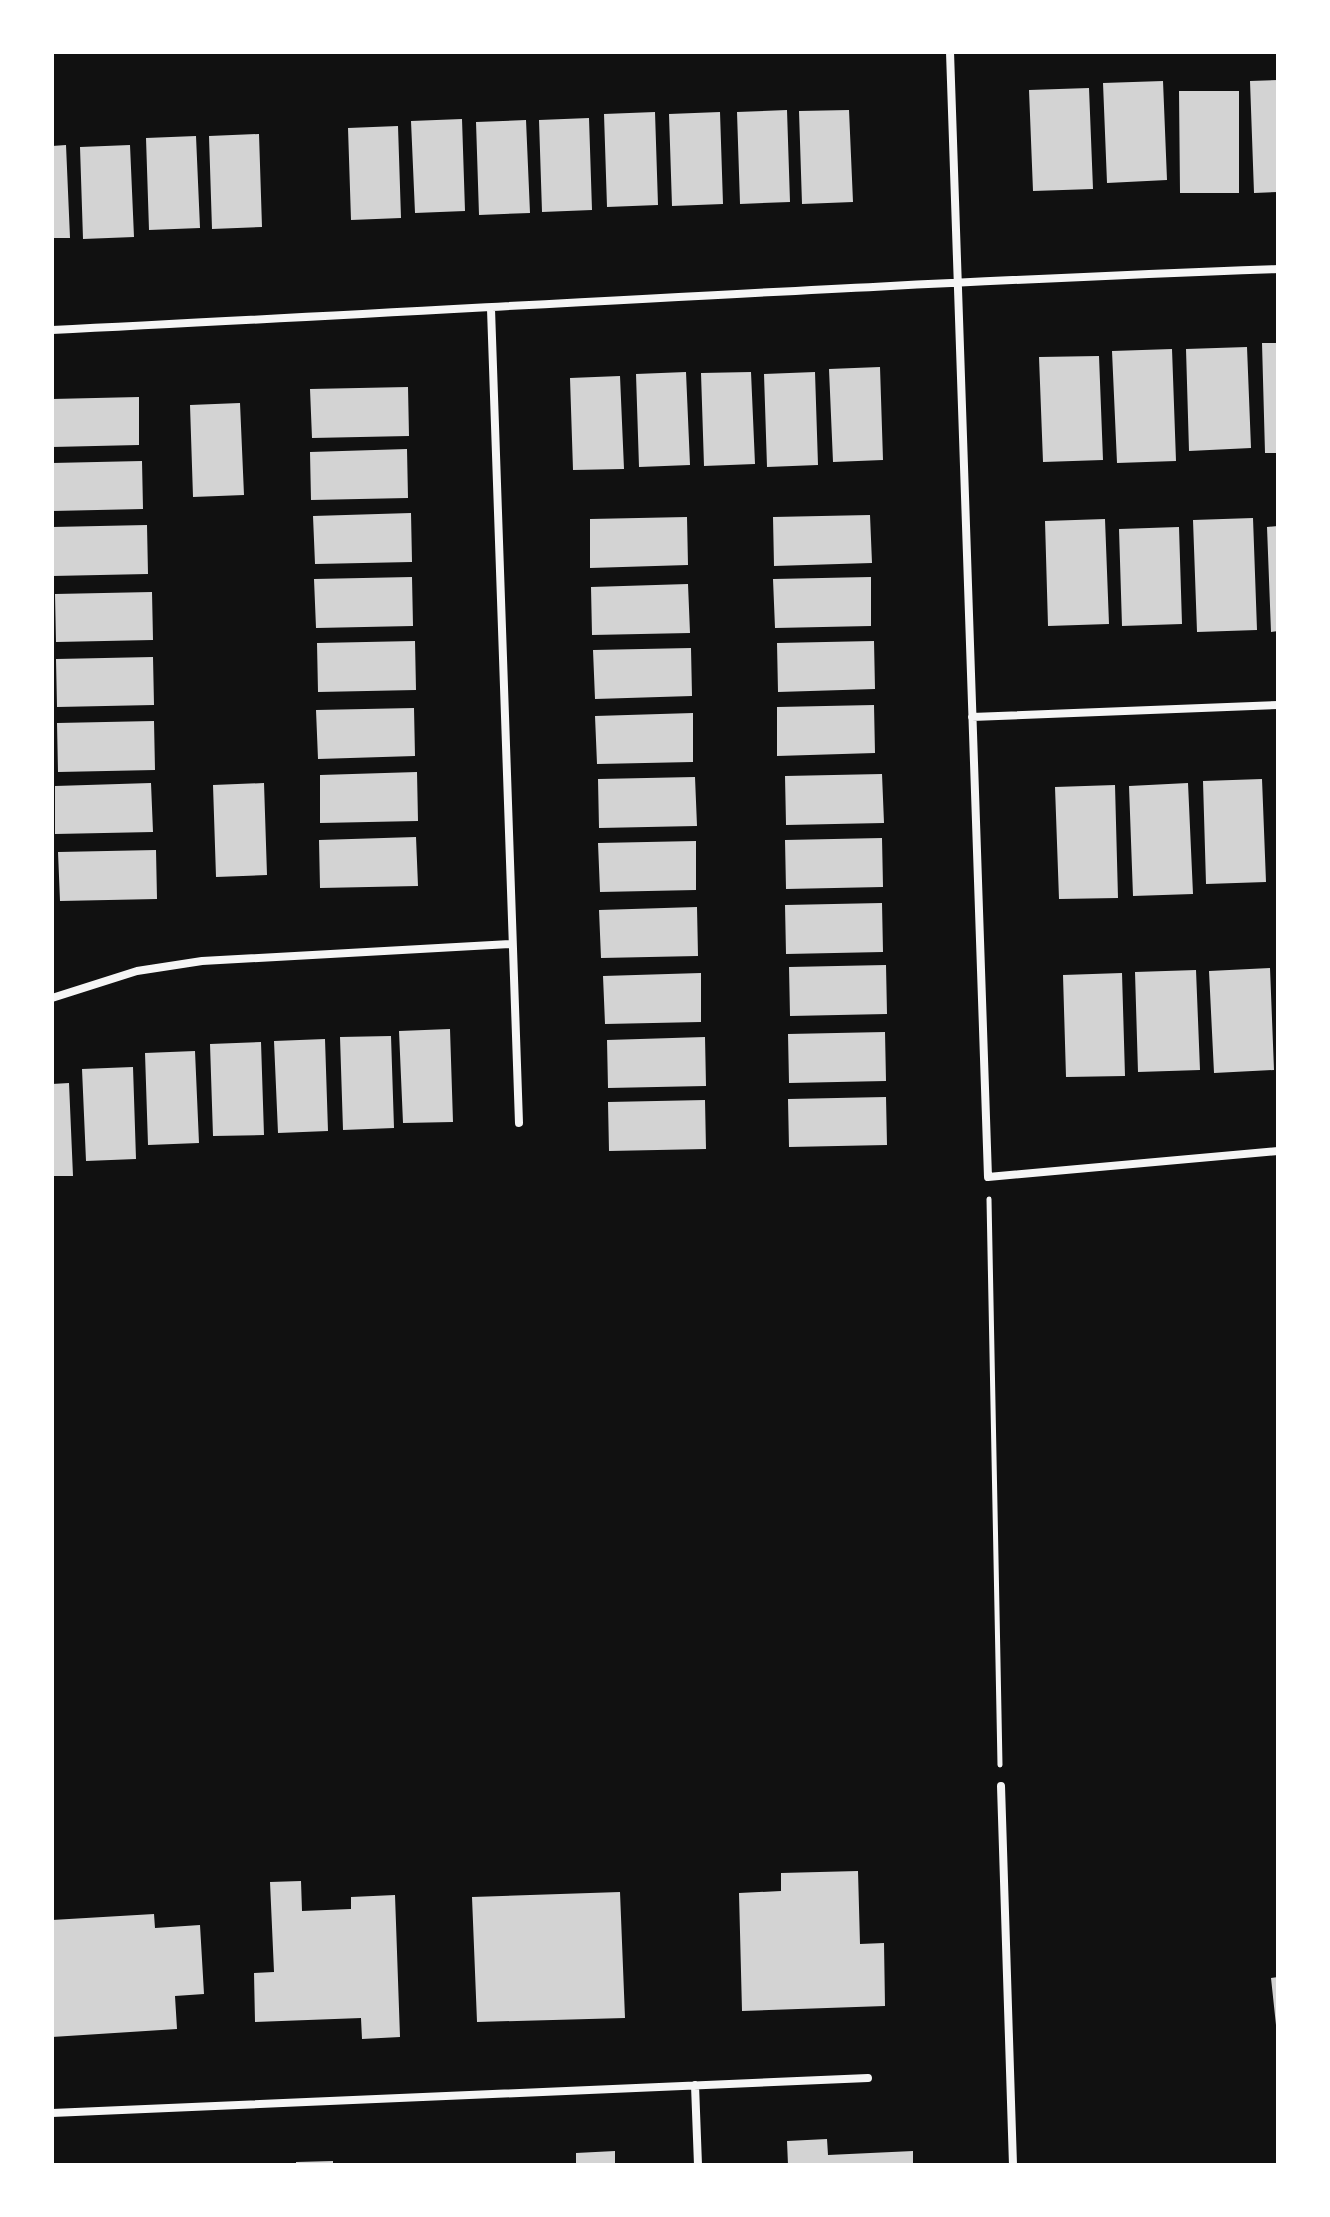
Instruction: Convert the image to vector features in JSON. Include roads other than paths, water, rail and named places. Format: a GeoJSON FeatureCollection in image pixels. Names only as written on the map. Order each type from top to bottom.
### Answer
{"type":"FeatureCollection","features":[{"type":"Feature","properties":{"kind":"street"},"geometry":{"type":"LineString","coordinates":[[950,52],[988,1177],[1278,1151]]}},
{"type":"Feature","properties":{"kind":"street"},"geometry":{"type":"LineString","coordinates":[[52,330],[491,309],[958,281],[1278,269]]}},
{"type":"Feature","properties":{"kind":"street"},"geometry":{"type":"LineString","coordinates":[[491,309],[519,1123]]}},
{"type":"Feature","properties":{"kind":"street"},"geometry":{"type":"LineString","coordinates":[[972,717],[1278,705]]}},
{"type":"Feature","properties":{"kind":"street"},"geometry":{"type":"LineString","coordinates":[[52,998],[137,971],[202,961],[512,944]]}},
{"type":"Feature","properties":{"kind":"street"},"geometry":{"type":"LineString","coordinates":[[1001,1786],[1013,2165]]}},
{"type":"Feature","properties":{"kind":"street"},"geometry":{"type":"LineString","coordinates":[[52,2113],[868,2078]]}},
{"type":"Feature","properties":{"kind":"street"},"geometry":{"type":"LineString","coordinates":[[695,2085],[698,2165]]}}]}
